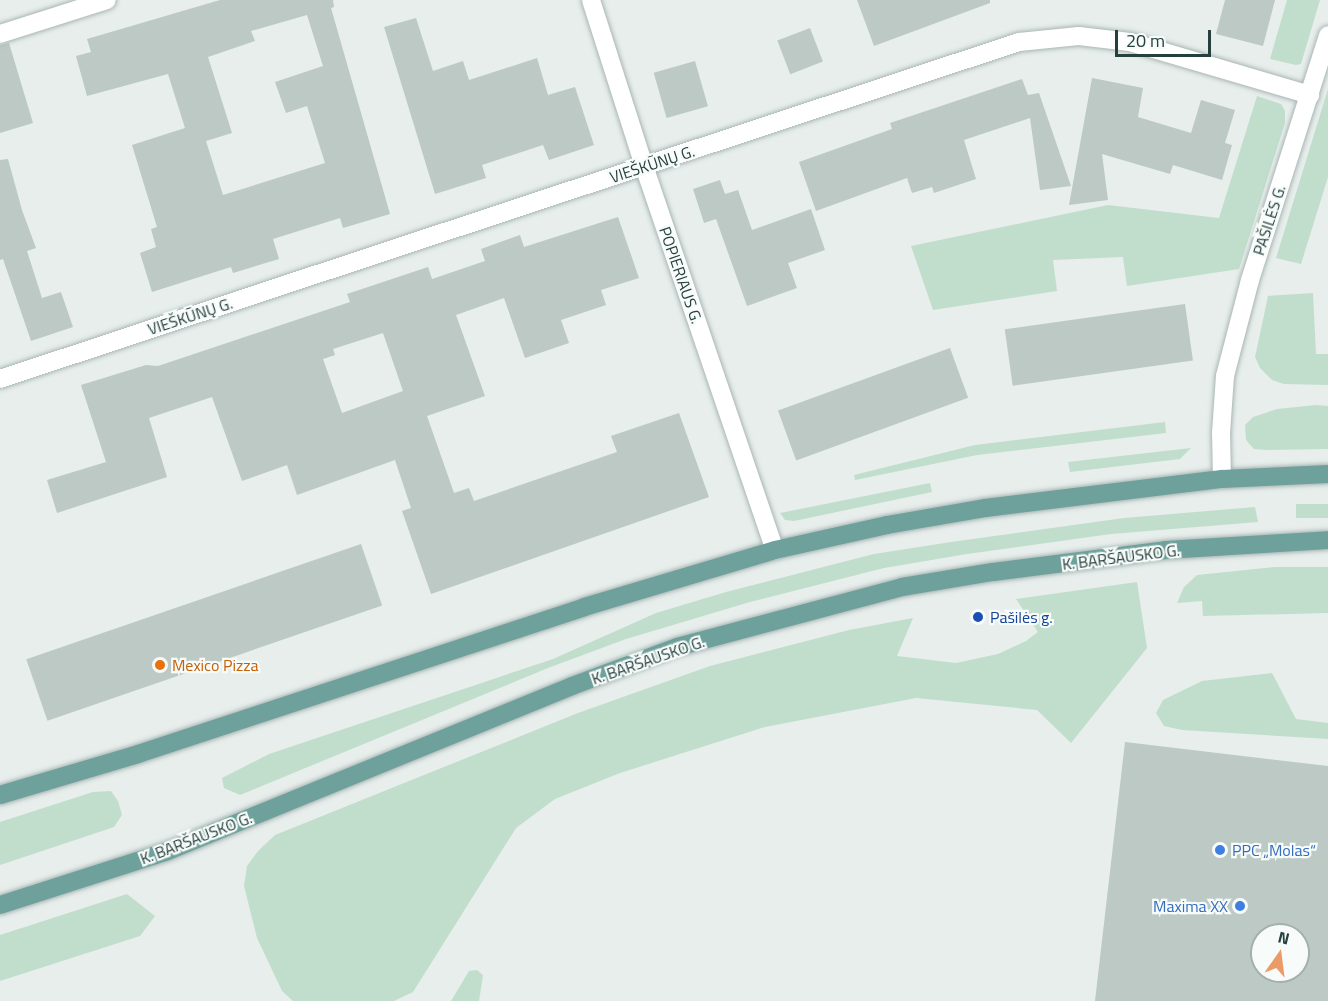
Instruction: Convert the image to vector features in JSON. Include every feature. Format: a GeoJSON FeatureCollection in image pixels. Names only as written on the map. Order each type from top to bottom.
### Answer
{"type":"FeatureCollection","features":[{"type":"Feature","properties":{"kind":"main road"},"geometry":{"type":"LineString","coordinates":[[0,795],[138,754],[584,607],[775,550],[887,525],[985,508],[1222,479],[1328,474]]}},
{"type":"Feature","properties":{"kind":"main road","name":"K. BARŠAUSKO G."},"geometry":{"type":"LineString","coordinates":[[0,905],[168,851],[572,686],[677,647],[902,587],[993,572],[1166,550],[1328,540]]}},
{"type":"Feature","properties":{"kind":"street"},"geometry":{"type":"LineString","coordinates":[[0,34],[107,0]]}},
{"type":"Feature","properties":{"kind":"street","name":"POPIERIAUS G."},"geometry":{"type":"LineString","coordinates":[[591,0],[644,166],[775,550]]}},
{"type":"Feature","properties":{"kind":"street","name":"PAŠILĖS G."},"geometry":{"type":"LineString","coordinates":[[1222,479],[1221,433],[1225,376],[1250,280],[1328,35]]}},
{"type":"Feature","properties":{"kind":"street","name":"VIEŠKŪNŲ G."},"geometry":{"type":"LineString","coordinates":[[0,379],[1019,42],[1079,36],[1130,42],[1310,95]]}},
{"type":"Feature","properties":{"kind":"green space"},"geometry":{"type":"Polygon","coordinates":[[[1287,0],[1320,0],[1301,64],[1296,65],[1270,59],[1287,0]]]}},
{"type":"Feature","properties":{"kind":"green space"},"geometry":{"type":"Polygon","coordinates":[[[1328,89],[1328,177],[1301,264],[1276,258],[1328,89]]]}},
{"type":"Feature","properties":{"kind":"green space"},"geometry":{"type":"Polygon","coordinates":[[[1257,96],[1281,104],[1285,111],[1285,123],[1239,269],[1127,286],[1123,257],[1053,260],[1057,291],[933,310],[911,246],[1108,205],[1219,218],[1257,96]]]}},
{"type":"Feature","properties":{"kind":"green space"},"geometry":{"type":"Polygon","coordinates":[[[1313,293],[1316,354],[1328,354],[1328,385],[1284,384],[1272,380],[1260,368],[1255,357],[1268,296],[1313,293]]]}},
{"type":"Feature","properties":{"kind":"green space"},"geometry":{"type":"Polygon","coordinates":[[[1328,406],[1328,449],[1254,449],[1246,440],[1245,425],[1253,417],[1277,409],[1328,406]]]}},
{"type":"Feature","properties":{"kind":"green space"},"geometry":{"type":"Polygon","coordinates":[[[1165,422],[1166,433],[977,455],[855,480],[854,475],[975,445],[1165,422]]]}},
{"type":"Feature","properties":{"kind":"green space"},"geometry":{"type":"Polygon","coordinates":[[[1191,448],[1180,459],[1070,472],[1068,462],[1191,448]]]}},
{"type":"Feature","properties":{"kind":"green space"},"geometry":{"type":"Polygon","coordinates":[[[930,483],[932,492],[794,521],[785,520],[780,513],[930,483]]]}},
{"type":"Feature","properties":{"kind":"green space"},"geometry":{"type":"Polygon","coordinates":[[[1296,504],[1328,504],[1328,518],[1296,518],[1296,504]]]}},
{"type":"Feature","properties":{"kind":"green space"},"geometry":{"type":"Polygon","coordinates":[[[1255,507],[1258,522],[1111,534],[967,554],[884,568],[750,602],[626,639],[548,668],[240,795],[224,788],[222,778],[269,754],[553,659],[656,613],[726,592],[874,554],[1124,518],[1255,507]]]}},
{"type":"Feature","properties":{"kind":"green space"},"geometry":{"type":"Polygon","coordinates":[[[1275,567],[1328,567],[1328,613],[1203,616],[1202,601],[1177,603],[1184,587],[1197,575],[1275,567]]]}},
{"type":"Feature","properties":{"kind":"green space"},"geometry":{"type":"Polygon","coordinates":[[[1137,582],[1147,648],[1071,743],[1037,710],[916,698],[765,727],[620,773],[555,799],[516,828],[413,992],[394,1001],[293,1001],[282,991],[257,938],[244,886],[247,866],[258,851],[275,835],[578,713],[710,666],[849,630],[913,618],[897,656],[956,663],[998,654],[1026,641],[1038,632],[1016,599],[1137,582]]]}},
{"type":"Feature","properties":{"kind":"green space"},"geometry":{"type":"Polygon","coordinates":[[[1272,673],[1296,719],[1328,723],[1328,739],[1182,730],[1164,726],[1156,713],[1163,700],[1202,681],[1272,673]]]}},
{"type":"Feature","properties":{"kind":"green space"},"geometry":{"type":"Polygon","coordinates":[[[111,791],[118,801],[122,815],[114,827],[0,865],[0,822],[93,792],[111,791]]]}},
{"type":"Feature","properties":{"kind":"green space"},"geometry":{"type":"Polygon","coordinates":[[[127,894],[155,916],[140,936],[0,981],[0,935],[127,894]]]}},
{"type":"Feature","properties":{"kind":"green space"},"geometry":{"type":"Polygon","coordinates":[[[477,970],[483,975],[479,1001],[451,1001],[469,971],[477,970]]]}},
{"type":"Feature","properties":{"kind":"building"},"geometry":{"type":"Polygon","coordinates":[[[220,0],[333,0],[334,7],[331,8],[390,214],[343,228],[340,218],[273,239],[279,259],[233,273],[231,267],[152,292],[140,253],[156,247],[151,229],[157,227],[132,145],[185,128],[168,74],[87,96],[76,56],[91,52],[87,39],[220,0]],[[307,15],[251,31],[255,41],[208,57],[232,133],[206,141],[223,195],[325,163],[307,106],[286,113],[275,82],[323,66],[307,15]]]}},
{"type":"Feature","properties":{"kind":"building"},"geometry":{"type":"Polygon","coordinates":[[[857,0],[990,0],[990,3],[874,46],[857,0]]]}},
{"type":"Feature","properties":{"kind":"building"},"geometry":{"type":"Polygon","coordinates":[[[1225,0],[1275,0],[1263,46],[1216,34],[1225,0]]]}},
{"type":"Feature","properties":{"kind":"building"},"geometry":{"type":"Polygon","coordinates":[[[416,18],[433,71],[463,61],[469,80],[537,58],[548,95],[575,87],[594,145],[549,160],[543,145],[482,165],[486,178],[435,194],[384,27],[416,18]]]}},
{"type":"Feature","properties":{"kind":"building"},"geometry":{"type":"Polygon","coordinates":[[[810,28],[823,62],[790,74],[777,41],[810,28]]]}},
{"type":"Feature","properties":{"kind":"building"},"geometry":{"type":"Polygon","coordinates":[[[9,43],[33,123],[0,133],[0,45],[9,43]]]}},
{"type":"Feature","properties":{"kind":"building"},"geometry":{"type":"Polygon","coordinates":[[[695,61],[708,106],[667,118],[654,73],[695,61]]]}},
{"type":"Feature","properties":{"kind":"building"},"geometry":{"type":"Polygon","coordinates":[[[1092,78],[1143,88],[1138,117],[1191,133],[1201,100],[1235,110],[1225,143],[1232,145],[1222,180],[1173,165],[1170,174],[1102,154],[1108,200],[1069,205],[1092,78]]]}},
{"type":"Feature","properties":{"kind":"building"},"geometry":{"type":"Polygon","coordinates":[[[1022,79],[1028,95],[1039,93],[1071,186],[1040,190],[1030,118],[964,140],[976,179],[934,193],[932,187],[912,193],[907,178],[816,211],[799,162],[892,129],[890,123],[1022,79]]]}},
{"type":"Feature","properties":{"kind":"building"},"geometry":{"type":"Polygon","coordinates":[[[8,159],[22,210],[36,248],[27,251],[42,298],[61,292],[73,327],[31,341],[3,259],[0,260],[0,160],[8,159]]]}},
{"type":"Feature","properties":{"kind":"building"},"geometry":{"type":"Polygon","coordinates":[[[720,180],[725,194],[738,190],[752,230],[811,209],[825,250],[788,263],[797,288],[747,306],[716,219],[704,223],[693,189],[720,180]]]}},
{"type":"Feature","properties":{"kind":"building"},"geometry":{"type":"Polygon","coordinates":[[[618,217],[639,278],[601,290],[606,305],[561,320],[569,343],[525,358],[504,298],[456,315],[485,396],[427,416],[454,493],[469,488],[474,501],[617,452],[611,436],[679,413],[709,497],[431,594],[402,511],[411,508],[395,460],[297,495],[287,465],[242,481],[212,397],[149,418],[167,477],[57,513],[47,480],[106,462],[81,385],[146,365],[158,366],[350,302],[347,294],[428,267],[432,279],[485,261],[481,249],[520,235],[524,247],[618,217]],[[383,333],[333,349],[335,355],[323,359],[342,413],[403,391],[383,333]]]}},
{"type":"Feature","properties":{"kind":"building"},"geometry":{"type":"Polygon","coordinates":[[[1185,304],[1193,360],[1013,386],[1005,329],[1185,304]]]}},
{"type":"Feature","properties":{"kind":"building"},"geometry":{"type":"Polygon","coordinates":[[[950,348],[968,398],[796,460],[778,411],[950,348]]]}},
{"type":"Feature","properties":{"kind":"building"},"geometry":{"type":"Polygon","coordinates":[[[361,544],[382,605],[47,721],[26,659],[361,544]]]}},
{"type":"Feature","properties":{"kind":"building","name":"PPC „Molas“"},"geometry":{"type":"Polygon","coordinates":[[[1125,742],[1328,766],[1328,1001],[1095,1001],[1125,742]]]}},
{"type":"Feature","properties":{"kind":"place","name":"Pašilės g."},"geometry":{"type":"Point","coordinates":[978,617]}},
{"type":"Feature","properties":{"kind":"place","name":"Mexico Pizza"},"geometry":{"type":"Point","coordinates":[160,665]}},
{"type":"Feature","properties":{"kind":"place","name":"PPC „Molas“"},"geometry":{"type":"Point","coordinates":[1220,850]}},
{"type":"Feature","properties":{"kind":"place","name":"Maxima XX"},"geometry":{"type":"Point","coordinates":[1240,906]}}]}
